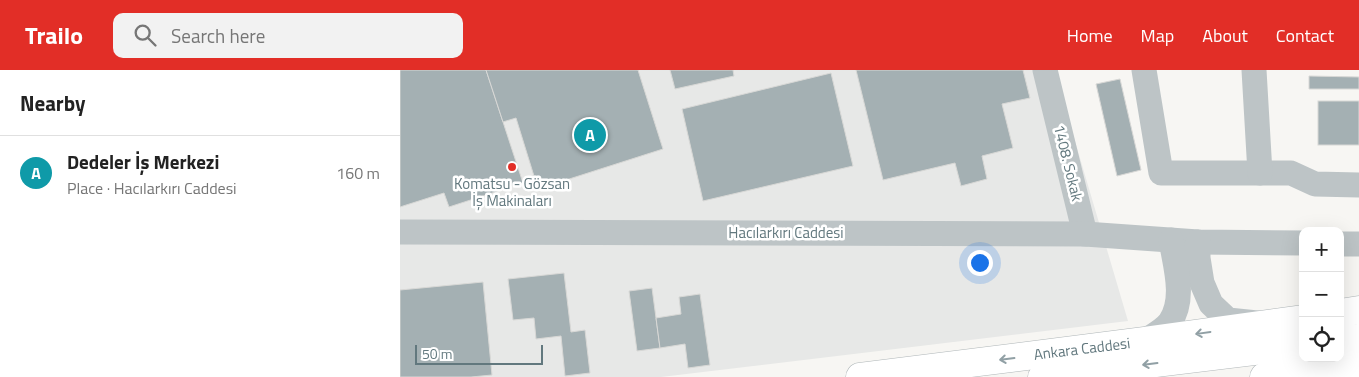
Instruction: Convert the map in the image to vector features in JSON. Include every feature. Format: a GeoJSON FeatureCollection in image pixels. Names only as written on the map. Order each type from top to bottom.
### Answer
{"type":"FeatureCollection","features":[{"type":"Feature","properties":{"kind":"main road"},"geometry":{"type":"LineString","coordinates":[[1344,312],[1359,310]]}},
{"type":"Feature","properties":{"kind":"main road","name":"Ankara Caddesi"},"geometry":{"type":"LineString","coordinates":[[860,377],[1299,320]]}},
{"type":"Feature","properties":{"kind":"main road"},"geometry":{"type":"LineString","coordinates":[[1344,340],[1359,338]]}},
{"type":"Feature","properties":{"kind":"main road","name":"Ankara Caddesi"},"geometry":{"type":"LineString","coordinates":[[1042,377],[1299,345]]}},
{"type":"Feature","properties":{"kind":"main road"},"geometry":{"type":"LineString","coordinates":[[1264,377],[1359,365]]}},
{"type":"Feature","properties":{"kind":"street","name":"1408. Sokak"},"geometry":{"type":"LineString","coordinates":[[1058,70],[1048,82],[1085,234]]}},
{"type":"Feature","properties":{"kind":"street"},"geometry":{"type":"LineString","coordinates":[[1144,70],[1161,174],[1292,173],[1315,184],[1359,185]]}},
{"type":"Feature","properties":{"kind":"street"},"geometry":{"type":"LineString","coordinates":[[1254,70],[1260,173]]}},
{"type":"Feature","properties":{"kind":"street","name":"Hacılarkırı Caddesi"},"geometry":{"type":"LineString","coordinates":[[400,232],[1085,234],[1198,242],[1299,244]]}},
{"type":"Feature","properties":{"kind":"street"},"geometry":{"type":"LineString","coordinates":[[1146,341],[1169,323],[1178,308],[1178,282],[1171,240]]}},
{"type":"Feature","properties":{"kind":"street"},"geometry":{"type":"LineString","coordinates":[[1198,242],[1198,258],[1202,283],[1211,304],[1228,320],[1264,324]]}},
{"type":"Feature","properties":{"kind":"street"},"geometry":{"type":"LineString","coordinates":[[1344,244],[1359,244]]}},
{"type":"Feature","properties":{"kind":"shaded area"},"geometry":{"type":"Polygon","coordinates":[[[400,70],[1054,70],[1128,321],[661,377],[400,377],[400,70]]]}},
{"type":"Feature","properties":{"kind":"building"},"geometry":{"type":"Polygon","coordinates":[[[400,70],[486,70],[523,183],[449,207],[444,193],[400,207],[400,70]]]}},
{"type":"Feature","properties":{"kind":"building"},"geometry":{"type":"Polygon","coordinates":[[[486,70],[638,70],[663,149],[538,189],[516,118],[503,122],[486,70]]]}},
{"type":"Feature","properties":{"kind":"building"},"geometry":{"type":"Polygon","coordinates":[[[670,70],[733,70],[734,76],[675,89],[670,70]]]}},
{"type":"Feature","properties":{"kind":"building"},"geometry":{"type":"Polygon","coordinates":[[[856,70],[1023,70],[1030,98],[1002,104],[1013,148],[982,156],[987,179],[961,186],[955,163],[883,180],[856,70]]]}},
{"type":"Feature","properties":{"kind":"building"},"geometry":{"type":"Polygon","coordinates":[[[831,73],[853,166],[703,201],[682,109],[831,73]]]}},
{"type":"Feature","properties":{"kind":"building"},"geometry":{"type":"Polygon","coordinates":[[[1309,76],[1359,77],[1359,89],[1309,89],[1309,76]]]}},
{"type":"Feature","properties":{"kind":"building"},"geometry":{"type":"Polygon","coordinates":[[[1120,79],[1141,170],[1117,176],[1096,84],[1120,79]]]}},
{"type":"Feature","properties":{"kind":"building"},"geometry":{"type":"Polygon","coordinates":[[[1318,101],[1359,101],[1359,145],[1318,145],[1318,101]]]}},
{"type":"Feature","properties":{"kind":"building"},"geometry":{"type":"Polygon","coordinates":[[[564,273],[571,332],[585,330],[590,373],[565,376],[561,336],[536,339],[534,318],[513,320],[508,279],[564,273]]]}},
{"type":"Feature","properties":{"kind":"building"},"geometry":{"type":"Polygon","coordinates":[[[483,282],[492,375],[471,377],[400,377],[400,290],[483,282]]]}},
{"type":"Feature","properties":{"kind":"building"},"geometry":{"type":"Polygon","coordinates":[[[652,288],[660,348],[637,351],[629,291],[652,288]]]}},
{"type":"Feature","properties":{"kind":"building"},"geometry":{"type":"Polygon","coordinates":[[[700,294],[710,365],[688,368],[685,344],[660,348],[656,318],[681,314],[679,297],[700,294]]]}},
{"type":"Feature","properties":{"kind":"place","name":"Dedeler İş Merkezi"},"geometry":{"type":"Point","coordinates":[590,135]}},
{"type":"Feature","properties":{"kind":"place","name":"Komatsu - Gözsan İş Makinaları"},"geometry":{"type":"Point","coordinates":[512,167]}}]}
